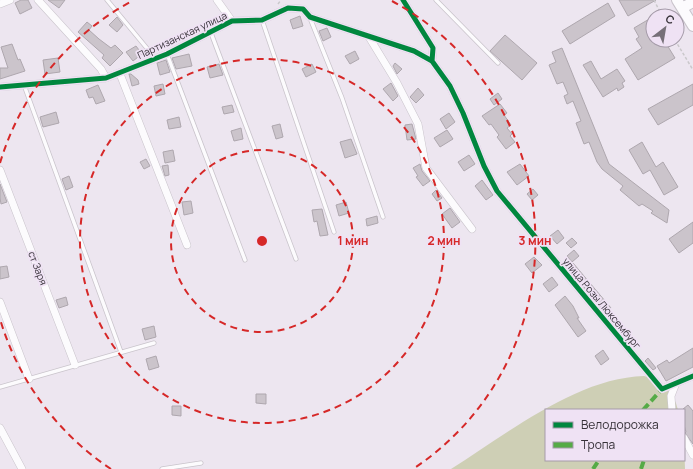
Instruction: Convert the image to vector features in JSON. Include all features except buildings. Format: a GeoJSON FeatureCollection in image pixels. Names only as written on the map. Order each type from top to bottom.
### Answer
{"type":"FeatureCollection","features":[{"type":"Feature","properties":{"kind":"main road"},"geometry":{"type":"LineString","coordinates":[[693,2],[680,4],[693,26]]}},
{"type":"Feature","properties":{"kind":"street"},"geometry":{"type":"LineString","coordinates":[[0,4],[10,0]]}},
{"type":"Feature","properties":{"kind":"street"},"geometry":{"type":"LineString","coordinates":[[38,0],[101,69],[106,78]]}},
{"type":"Feature","properties":{"kind":"street","name":"Партизанская улица"},"geometry":{"type":"LineString","coordinates":[[217,0],[232,22]]}},
{"type":"Feature","properties":{"kind":"street","name":"улица Розы Люксембург"},"geometry":{"type":"LineString","coordinates":[[403,0],[433,48],[432,61],[450,86],[464,113],[484,166],[497,191],[662,389],[676,383]]}},
{"type":"Feature","properties":{"kind":"street","name":"Партизанская улица"},"geometry":{"type":"LineString","coordinates":[[0,87],[106,78],[120,74],[167,54],[232,22],[262,20],[288,8],[303,9],[310,17],[414,51],[432,61]]}},
{"type":"Feature","properties":{"kind":"street"},"geometry":{"type":"LineString","coordinates":[[369,37],[397,83],[418,124],[426,168],[472,229]]}},
{"type":"Feature","properties":{"kind":"street"},"geometry":{"type":"LineString","coordinates":[[120,74],[187,245]]}},
{"type":"Feature","properties":{"kind":"street","name":"ст Заря"},"geometry":{"type":"LineString","coordinates":[[0,170],[75,365]]}},
{"type":"Feature","properties":{"kind":"street"},"geometry":{"type":"LineString","coordinates":[[0,302],[29,379]]}},
{"type":"Feature","properties":{"kind":"street"},"geometry":{"type":"LineString","coordinates":[[672,409],[671,396],[676,383],[693,376]]}},
{"type":"Feature","properties":{"kind":"street"},"geometry":{"type":"LineString","coordinates":[[0,428],[22,469]]}},
{"type":"Feature","properties":{"kind":"street"},"geometry":{"type":"LineString","coordinates":[[685,440],[693,455]]}},
{"type":"Feature","properties":{"kind":"lane"},"geometry":{"type":"LineString","coordinates":[[107,0],[155,58]]}},
{"type":"Feature","properties":{"kind":"lane"},"geometry":{"type":"LineString","coordinates":[[436,0],[498,63]]}},
{"type":"Feature","properties":{"kind":"lane"},"geometry":{"type":"LineString","coordinates":[[310,17],[342,98],[383,218]]}},
{"type":"Feature","properties":{"kind":"lane"},"geometry":{"type":"LineString","coordinates":[[262,20],[334,232]]}},
{"type":"Feature","properties":{"kind":"lane"},"geometry":{"type":"LineString","coordinates":[[211,33],[296,259]]}},
{"type":"Feature","properties":{"kind":"lane"},"geometry":{"type":"LineString","coordinates":[[167,54],[245,260]]}},
{"type":"Feature","properties":{"kind":"lane"},"geometry":{"type":"LineString","coordinates":[[24,85],[121,352]]}},
{"type":"Feature","properties":{"kind":"lane"},"geometry":{"type":"LineString","coordinates":[[0,387],[154,343]]}},
{"type":"Feature","properties":{"kind":"lane"},"geometry":{"type":"LineString","coordinates":[[162,469],[201,463]]}},
{"type":"Feature","properties":{"kind":"path"},"geometry":{"type":"LineString","coordinates":[[680,48],[693,70]]}},
{"type":"Feature","properties":{"kind":"green space"},"geometry":{"type":"Polygon","coordinates":[[[644,376],[656,380],[670,392],[678,409],[545,409],[545,461],[685,461],[685,469],[451,469],[543,410],[568,397],[593,386],[618,379],[644,376]]]}},
{"type":"Feature","properties":{"kind":"marked path"},"geometry":{"type":"LineString","coordinates":[[644,409],[662,389]]}},
{"type":"Feature","properties":{"kind":"marked path"},"geometry":{"type":"LineString","coordinates":[[593,469],[598,461]]}},
{"type":"Feature","properties":{"kind":"marked path"},"geometry":{"type":"LineString","coordinates":[[641,469],[644,461]]}},
{"type":"Feature","properties":{"kind":"cycle path"},"geometry":{"type":"LineString","coordinates":[[403,0],[433,48],[432,61],[450,86],[463,113],[484,166],[497,191],[662,389],[693,376]]}},
{"type":"Feature","properties":{"kind":"cycle path"},"geometry":{"type":"LineString","coordinates":[[0,87],[106,78],[167,54],[232,21],[262,20],[288,8],[303,9],[310,17],[414,51],[432,61]]}}]}
